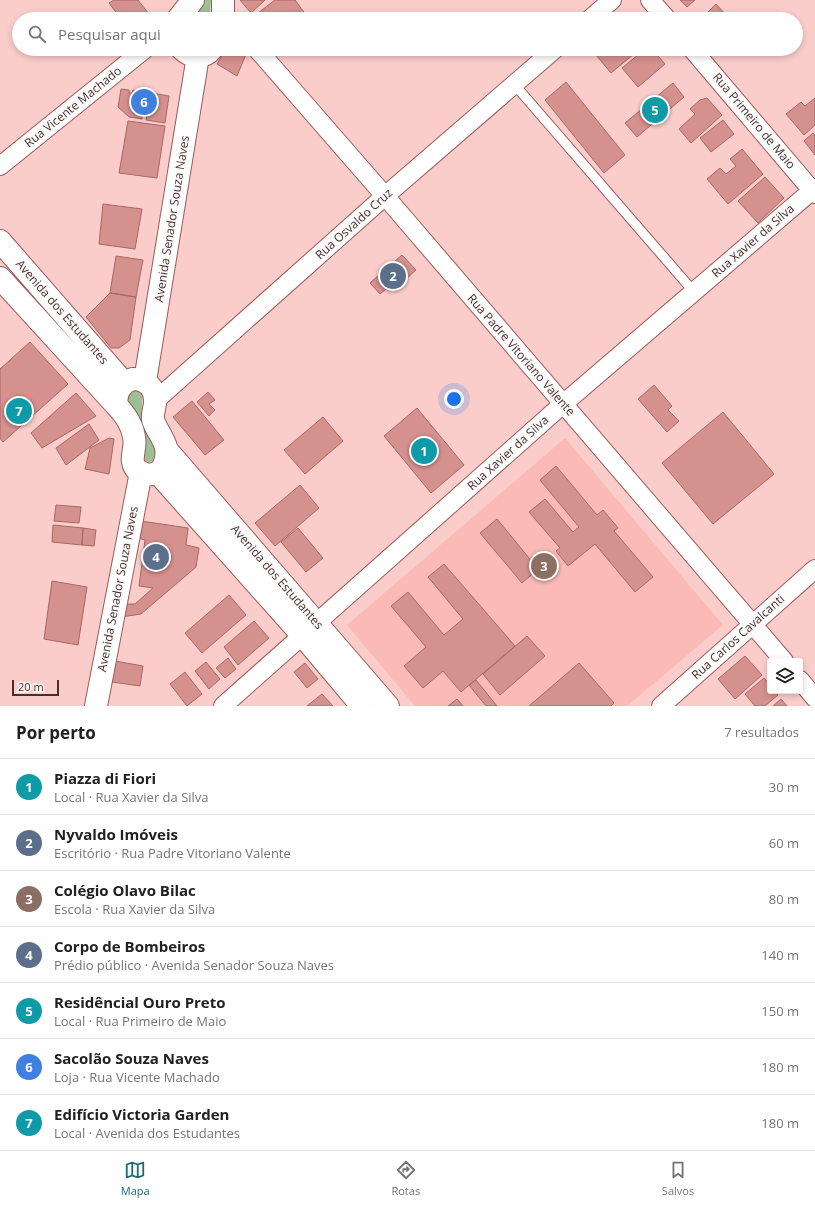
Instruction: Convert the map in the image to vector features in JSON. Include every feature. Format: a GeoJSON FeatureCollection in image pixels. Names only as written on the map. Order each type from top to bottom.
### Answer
{"type":"FeatureCollection","features":[{"type":"Feature","properties":{"kind":"street"},"geometry":{"type":"LineString","coordinates":[[184,12],[193,0]]}},
{"type":"Feature","properties":{"kind":"street"},"geometry":{"type":"LineString","coordinates":[[598,12],[612,0]]}},
{"type":"Feature","properties":{"kind":"street"},"geometry":{"type":"LineString","coordinates":[[650,0],[661,12]]}},
{"type":"Feature","properties":{"kind":"street","name":"Rua Vicente Machado"},"geometry":{"type":"LineString","coordinates":[[0,166],[136,56]]}},
{"type":"Feature","properties":{"kind":"street","name":"Avenida Senador Souza Naves"},"geometry":{"type":"LineString","coordinates":[[116,405],[118,393],[135,382],[196,56]]}},
{"type":"Feature","properties":{"kind":"street","name":"Rua Padre Vitoriano Valente"},"geometry":{"type":"LineString","coordinates":[[263,56],[781,658]]}},
{"type":"Feature","properties":{"kind":"street","name":"Rua Osvaldo Cruz"},"geometry":{"type":"LineString","coordinates":[[155,401],[385,196],[547,56]]}},
{"type":"Feature","properties":{"kind":"street","name":"Rua Primeiro de Maio"},"geometry":{"type":"LineString","coordinates":[[698,56],[814,191]]}},
{"type":"Feature","properties":{"kind":"street","name":"Rua Xavier da Silva"},"geometry":{"type":"LineString","coordinates":[[223,706],[563,404],[814,191]]}},
{"type":"Feature","properties":{"kind":"street","name":"Avenida dos Estudantes"},"geometry":{"type":"LineString","coordinates":[[0,242],[38,286],[135,382],[151,387],[154,393],[155,401]]}},
{"type":"Feature","properties":{"kind":"street","name":"Avenida dos Estudantes"},"geometry":{"type":"LineString","coordinates":[[0,278],[127,418],[134,438],[135,447],[132,455],[132,463],[135,468],[149,473],[228,536]]}},
{"type":"Feature","properties":{"kind":"street"},"geometry":{"type":"LineString","coordinates":[[21,302],[38,286]]}},
{"type":"Feature","properties":{"kind":"street"},"geometry":{"type":"LineString","coordinates":[[155,401],[153,419],[164,440],[166,448]]}},
{"type":"Feature","properties":{"kind":"street","name":"Avenida Senador Souza Naves"},"geometry":{"type":"LineString","coordinates":[[96,706],[149,473],[162,469],[165,463],[166,448]]}},
{"type":"Feature","properties":{"kind":"street","name":"Avenida dos Estudantes"},"geometry":{"type":"LineString","coordinates":[[166,448],[228,536],[309,629],[388,706]]}},
{"type":"Feature","properties":{"kind":"street","name":"Rua Carlos Cavalcanti"},"geometry":{"type":"LineString","coordinates":[[661,706],[815,569]]}},
{"type":"Feature","properties":{"kind":"street","name":"Avenida dos Estudantes"},"geometry":{"type":"LineString","coordinates":[[309,629],[362,706]]}},
{"type":"Feature","properties":{"kind":"street"},"geometry":{"type":"LineString","coordinates":[[803,684],[815,698]]}},
{"type":"Feature","properties":{"kind":"lane"},"geometry":{"type":"LineString","coordinates":[[514,84],[694,292]]}},
{"type":"Feature","properties":{"kind":"shaded area"},"geometry":{"type":"Polygon","coordinates":[[[565,438],[723,625],[627,706],[415,706],[347,625],[565,438]]]}},
{"type":"Feature","properties":{"kind":"green space"},"geometry":{"type":"Polygon","coordinates":[[[205,0],[211,0],[210,12],[196,12],[205,0]]]}},
{"type":"Feature","properties":{"kind":"green space"},"geometry":{"type":"Polygon","coordinates":[[[133,387],[143,393],[143,422],[148,436],[157,448],[155,460],[151,462],[146,462],[144,460],[126,400],[133,387]]]}},
{"type":"Feature","properties":{"kind":"building"},"geometry":{"type":"Polygon","coordinates":[[[114,0],[138,0],[147,12],[116,12],[109,3],[114,0]]]}},
{"type":"Feature","properties":{"kind":"building"},"geometry":{"type":"Polygon","coordinates":[[[240,0],[265,0],[252,12],[250,12],[240,0]]]}},
{"type":"Feature","properties":{"kind":"building"},"geometry":{"type":"Polygon","coordinates":[[[275,0],[295,0],[304,12],[259,12],[275,0]]]}},
{"type":"Feature","properties":{"kind":"building"},"geometry":{"type":"Polygon","coordinates":[[[680,0],[695,0],[687,7],[680,0]]]}},
{"type":"Feature","properties":{"kind":"building"},"geometry":{"type":"Polygon","coordinates":[[[716,4],[723,12],[708,12],[716,4]]]}},
{"type":"Feature","properties":{"kind":"building"},"geometry":{"type":"Polygon","coordinates":[[[222,56],[245,56],[237,76],[217,64],[222,56]]]}},
{"type":"Feature","properties":{"kind":"building"},"geometry":{"type":"Polygon","coordinates":[[[597,56],[632,56],[611,73],[597,56]]]}},
{"type":"Feature","properties":{"kind":"building"},"geometry":{"type":"Polygon","coordinates":[[[637,56],[658,56],[665,64],[638,87],[622,68],[637,56]]]}},
{"type":"Feature","properties":{"kind":"building"},"geometry":{"type":"Polygon","coordinates":[[[566,82],[625,155],[604,173],[545,100],[566,82]]]}},
{"type":"Feature","properties":{"kind":"building"},"geometry":{"type":"Polygon","coordinates":[[[673,83],[684,97],[637,137],[625,123],[673,83]]]}},
{"type":"Feature","properties":{"kind":"building"},"geometry":{"type":"Polygon","coordinates":[[[121,89],[129,90],[129,93],[132,93],[133,90],[147,92],[146,96],[151,97],[152,93],[169,96],[165,123],[146,120],[147,115],[142,114],[142,119],[129,117],[118,107],[121,89]]]}},
{"type":"Feature","properties":{"kind":"building"},"geometry":{"type":"Polygon","coordinates":[[[707,98],[722,115],[691,143],[679,129],[695,114],[690,109],[700,100],[707,98]]]}},
{"type":"Feature","properties":{"kind":"building"},"geometry":{"type":"Polygon","coordinates":[[[815,98],[815,125],[804,135],[786,114],[801,102],[805,106],[815,98]]]}},
{"type":"Feature","properties":{"kind":"building"},"geometry":{"type":"Polygon","coordinates":[[[723,120],[734,134],[711,152],[700,138],[723,120]]]}},
{"type":"Feature","properties":{"kind":"building"},"geometry":{"type":"Polygon","coordinates":[[[128,121],[165,126],[157,178],[119,173],[128,121]]]}},
{"type":"Feature","properties":{"kind":"building"},"geometry":{"type":"Polygon","coordinates":[[[813,133],[815,135],[815,155],[804,141],[813,133]]]}},
{"type":"Feature","properties":{"kind":"building"},"geometry":{"type":"Polygon","coordinates":[[[742,149],[763,174],[728,204],[707,179],[720,168],[726,174],[736,166],[730,159],[742,149]]]}},
{"type":"Feature","properties":{"kind":"building"},"geometry":{"type":"Polygon","coordinates":[[[765,177],[784,198],[758,223],[738,201],[765,177]]]}},
{"type":"Feature","properties":{"kind":"building"},"geometry":{"type":"Polygon","coordinates":[[[103,204],[142,209],[135,249],[99,244],[103,204]]]}},
{"type":"Feature","properties":{"kind":"building"},"geometry":{"type":"Polygon","coordinates":[[[402,255],[416,270],[396,288],[392,284],[380,294],[370,283],[402,255]]]}},
{"type":"Feature","properties":{"kind":"building"},"geometry":{"type":"Polygon","coordinates":[[[116,256],[143,260],[136,297],[110,293],[116,256]]]}},
{"type":"Feature","properties":{"kind":"building"},"geometry":{"type":"Polygon","coordinates":[[[110,293],[136,297],[130,340],[119,348],[111,348],[86,317],[110,293]]]}},
{"type":"Feature","properties":{"kind":"building"},"geometry":{"type":"Polygon","coordinates":[[[30,342],[68,384],[3,442],[0,438],[0,369],[30,342]]]}},
{"type":"Feature","properties":{"kind":"building"},"geometry":{"type":"Polygon","coordinates":[[[654,385],[672,406],[668,410],[679,421],[667,432],[638,399],[654,385]]]}},
{"type":"Feature","properties":{"kind":"building"},"geometry":{"type":"Polygon","coordinates":[[[208,392],[215,400],[209,404],[215,410],[209,416],[197,402],[208,392]]]}},
{"type":"Feature","properties":{"kind":"building"},"geometry":{"type":"Polygon","coordinates":[[[76,393],[96,416],[42,448],[31,433],[76,393]]]}},
{"type":"Feature","properties":{"kind":"building"},"geometry":{"type":"Polygon","coordinates":[[[192,401],[224,440],[205,455],[173,417],[192,401]]]}},
{"type":"Feature","properties":{"kind":"building"},"geometry":{"type":"Polygon","coordinates":[[[417,408],[464,465],[431,493],[384,436],[417,408]]]}},
{"type":"Feature","properties":{"kind":"building"},"geometry":{"type":"Polygon","coordinates":[[[723,412],[774,474],[713,524],[662,463],[723,412]]]}},
{"type":"Feature","properties":{"kind":"building"},"geometry":{"type":"Polygon","coordinates":[[[323,417],[343,441],[305,474],[284,450],[323,417]]]}},
{"type":"Feature","properties":{"kind":"building"},"geometry":{"type":"Polygon","coordinates":[[[89,424],[99,440],[66,465],[56,448],[89,424]]]}},
{"type":"Feature","properties":{"kind":"building"},"geometry":{"type":"Polygon","coordinates":[[[109,438],[114,439],[109,474],[85,469],[90,448],[109,438]]]}},
{"type":"Feature","properties":{"kind":"building"},"geometry":{"type":"Polygon","coordinates":[[[556,466],[597,515],[603,510],[618,528],[614,531],[653,577],[635,592],[595,544],[568,566],[556,551],[560,548],[529,512],[545,499],[573,532],[579,527],[540,480],[556,466]]]}},
{"type":"Feature","properties":{"kind":"building"},"geometry":{"type":"Polygon","coordinates":[[[300,485],[319,508],[275,546],[255,523],[300,485]]]}},
{"type":"Feature","properties":{"kind":"building"},"geometry":{"type":"Polygon","coordinates":[[[56,505],[81,507],[79,523],[54,521],[56,505]]]}},
{"type":"Feature","properties":{"kind":"building"},"geometry":{"type":"Polygon","coordinates":[[[497,519],[538,569],[522,583],[480,533],[497,519]]]}},
{"type":"Feature","properties":{"kind":"building"},"geometry":{"type":"Polygon","coordinates":[[[141,521],[188,528],[186,545],[199,548],[196,567],[141,614],[121,617],[125,604],[135,604],[153,588],[139,586],[145,540],[138,538],[141,521]]]}},
{"type":"Feature","properties":{"kind":"building"},"geometry":{"type":"Polygon","coordinates":[[[53,525],[83,528],[82,545],[52,542],[53,525]]]}},
{"type":"Feature","properties":{"kind":"building"},"geometry":{"type":"Polygon","coordinates":[[[83,528],[96,530],[94,546],[82,545],[83,528]]]}},
{"type":"Feature","properties":{"kind":"building"},"geometry":{"type":"Polygon","coordinates":[[[298,528],[323,558],[306,572],[281,542],[298,528]]]}},
{"type":"Feature","properties":{"kind":"building"},"geometry":{"type":"Polygon","coordinates":[[[444,564],[515,646],[461,692],[443,671],[423,688],[404,666],[426,647],[391,606],[408,592],[444,635],[463,619],[428,577],[444,564]]]}},
{"type":"Feature","properties":{"kind":"building"},"geometry":{"type":"Polygon","coordinates":[[[52,581],[87,587],[78,645],[44,639],[52,581]]]}},
{"type":"Feature","properties":{"kind":"building"},"geometry":{"type":"Polygon","coordinates":[[[229,595],[246,615],[202,653],[185,633],[229,595]]]}},
{"type":"Feature","properties":{"kind":"building"},"geometry":{"type":"Polygon","coordinates":[[[254,621],[269,638],[238,665],[224,647],[254,621]]]}},
{"type":"Feature","properties":{"kind":"building"},"geometry":{"type":"Polygon","coordinates":[[[527,636],[545,656],[500,695],[483,674],[527,636]]]}},
{"type":"Feature","properties":{"kind":"building"},"geometry":{"type":"Polygon","coordinates":[[[745,656],[762,675],[735,699],[718,679],[745,656]]]}},
{"type":"Feature","properties":{"kind":"building"},"geometry":{"type":"Polygon","coordinates":[[[228,658],[236,669],[225,678],[216,668],[228,658]]]}},
{"type":"Feature","properties":{"kind":"building"},"geometry":{"type":"Polygon","coordinates":[[[115,661],[143,666],[140,686],[112,682],[115,661]]]}},
{"type":"Feature","properties":{"kind":"building"},"geometry":{"type":"Polygon","coordinates":[[[206,662],[220,679],[209,689],[195,671],[206,662]]]}},
{"type":"Feature","properties":{"kind":"building"},"geometry":{"type":"Polygon","coordinates":[[[305,663],[318,679],[307,688],[294,672],[305,663]]]}},
{"type":"Feature","properties":{"kind":"building"},"geometry":{"type":"Polygon","coordinates":[[[579,663],[614,703],[611,706],[529,706],[579,663]]]}},
{"type":"Feature","properties":{"kind":"building"},"geometry":{"type":"Polygon","coordinates":[[[185,672],[202,694],[187,706],[170,684],[185,672]]]}},
{"type":"Feature","properties":{"kind":"building"},"geometry":{"type":"Polygon","coordinates":[[[764,678],[767,682],[767,694],[778,695],[765,706],[755,706],[745,694],[764,678]]]}},
{"type":"Feature","properties":{"kind":"building"},"geometry":{"type":"Polygon","coordinates":[[[476,680],[497,706],[486,706],[469,685],[476,680]]]}},
{"type":"Feature","properties":{"kind":"building"},"geometry":{"type":"Polygon","coordinates":[[[322,694],[333,706],[307,706],[322,694]]]}},
{"type":"Feature","properties":{"kind":"building"},"geometry":{"type":"Polygon","coordinates":[[[457,699],[463,706],[448,706],[457,699]]]}},
{"type":"Feature","properties":{"kind":"building"},"geometry":{"type":"Polygon","coordinates":[[[781,699],[787,706],[773,706],[781,699]]]}},
{"type":"Feature","properties":{"kind":"place","name":"Sacolão Souza Naves"},"geometry":{"type":"Point","coordinates":[144,102]}},
{"type":"Feature","properties":{"kind":"place","name":"Residêncial Ouro Preto"},"geometry":{"type":"Point","coordinates":[655,110]}},
{"type":"Feature","properties":{"kind":"place","name":"Nyvaldo Imóveis"},"geometry":{"type":"Point","coordinates":[393,276]}},
{"type":"Feature","properties":{"kind":"place","name":"Edifício Victoria Garden"},"geometry":{"type":"Point","coordinates":[19,411]}},
{"type":"Feature","properties":{"kind":"place","name":"Piazza di Fiori"},"geometry":{"type":"Point","coordinates":[424,451]}},
{"type":"Feature","properties":{"kind":"place","name":"Corpo de Bombeiros"},"geometry":{"type":"Point","coordinates":[156,557]}},
{"type":"Feature","properties":{"kind":"place","name":"Colégio Olavo Bilac"},"geometry":{"type":"Point","coordinates":[544,566]}}]}
